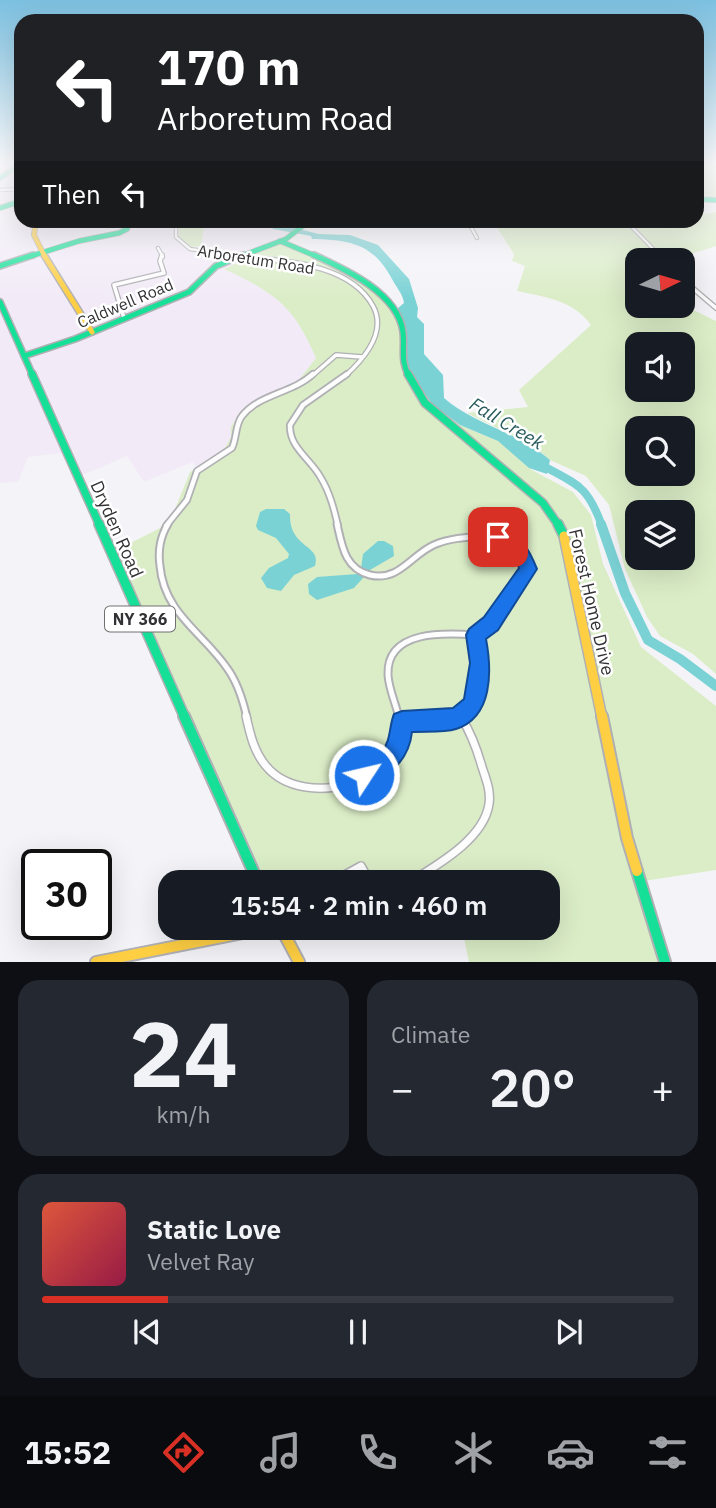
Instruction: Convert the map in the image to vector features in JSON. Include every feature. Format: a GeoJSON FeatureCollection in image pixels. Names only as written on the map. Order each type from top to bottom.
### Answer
{"type":"FeatureCollection","features":[{"type":"Feature","properties":{"kind":"street"},"geometry":{"type":"LineString","coordinates":[[35,228],[34,235],[43,253],[92,332]]}},
{"type":"Feature","properties":{"kind":"street"},"geometry":{"type":"LineString","coordinates":[[0,266],[127,228]]}},
{"type":"Feature","properties":{"kind":"street","name":"Arboretum Road"},"geometry":{"type":"LineString","coordinates":[[179,228],[176,234],[183,245],[202,252],[310,267],[332,274],[360,290],[374,306],[378,325],[375,338],[362,357],[338,382],[299,410],[289,429],[293,442],[322,478],[335,510],[345,555],[357,570],[381,577],[399,572],[426,548],[443,541],[495,537],[512,541],[526,558],[527,573],[491,624],[476,635]]}},
{"type":"Feature","properties":{"kind":"street"},"geometry":{"type":"LineString","coordinates":[[280,241],[300,228]]}},
{"type":"Feature","properties":{"kind":"street"},"geometry":{"type":"LineString","coordinates":[[471,228],[477,238]]}},
{"type":"Feature","properties":{"kind":"street"},"geometry":{"type":"LineString","coordinates":[[633,228],[652,248]]}},
{"type":"Feature","properties":{"kind":"street","name":"Caldwell Road"},"geometry":{"type":"LineString","coordinates":[[24,356],[92,332],[192,290],[212,268],[280,241]]}},
{"type":"Feature","properties":{"kind":"street","name":"Forest Home Drive"},"geometry":{"type":"LineString","coordinates":[[280,241],[354,273],[383,298],[399,319],[403,332],[403,366],[425,403],[543,503],[558,524],[564,537],[629,847],[665,962]]}},
{"type":"Feature","properties":{"kind":"street"},"geometry":{"type":"LineString","coordinates":[[124,318],[114,285],[164,273],[160,261],[163,258],[158,248]]}},
{"type":"Feature","properties":{"kind":"street"},"geometry":{"type":"LineString","coordinates":[[695,290],[716,309]]}},
{"type":"Feature","properties":{"kind":"street","name":"Dryden Road"},"geometry":{"type":"LineString","coordinates":[[0,302],[253,870]]}},
{"type":"Feature","properties":{"kind":"street"},"geometry":{"type":"LineString","coordinates":[[362,357],[346,354],[332,356],[301,384],[253,406],[243,414],[237,424],[233,446],[198,470],[193,477],[186,503],[166,527],[161,542],[160,572],[174,611],[230,672],[241,694],[255,751],[264,764],[282,780],[314,789],[331,789],[350,783],[391,758],[400,741],[402,722],[388,674],[389,664],[395,653],[410,641],[427,635],[476,635],[480,663],[476,696],[470,709],[461,717],[402,722]]}},
{"type":"Feature","properties":{"kind":"street"},"geometry":{"type":"LineString","coordinates":[[427,870],[463,844],[480,824],[488,809],[489,791],[478,751],[470,730],[461,717]]}},
{"type":"Feature","properties":{"kind":"street"},"geometry":{"type":"LineString","coordinates":[[96,962],[217,940]]}},
{"type":"Feature","properties":{"kind":"street"},"geometry":{"type":"LineString","coordinates":[[287,940],[299,962]]}},
{"type":"Feature","properties":{"kind":"shaded area"},"geometry":{"type":"Polygon","coordinates":[[[0,209],[14,209],[14,228],[284,228],[293,231],[285,237],[232,258],[288,263],[373,308],[230,449],[197,469],[193,462],[144,482],[127,456],[81,476],[69,452],[28,457],[18,482],[0,483],[0,209]]]}},
{"type":"Feature","properties":{"kind":"green space"},"geometry":{"type":"Polygon","coordinates":[[[716,212],[716,246],[695,253],[695,248],[625,248],[625,318],[695,318],[695,311],[716,321],[716,674],[693,654],[660,636],[647,617],[625,570],[695,570],[695,500],[625,500],[625,569],[609,505],[586,476],[550,460],[535,447],[467,413],[528,407],[519,390],[591,325],[567,305],[517,291],[525,266],[512,261],[514,254],[497,228],[704,228],[704,214],[716,212]]]}},
{"type":"Feature","properties":{"kind":"green space"},"geometry":{"type":"Polygon","coordinates":[[[179,228],[204,228],[201,246],[190,247],[179,238],[179,228]]]}},
{"type":"Feature","properties":{"kind":"green space"},"geometry":{"type":"Polygon","coordinates":[[[280,243],[339,268],[364,283],[389,307],[395,306],[406,331],[407,368],[433,405],[460,425],[498,441],[532,470],[573,492],[591,515],[603,564],[641,647],[716,706],[716,870],[637,882],[662,962],[469,962],[464,940],[560,940],[560,870],[261,870],[115,551],[160,528],[175,509],[190,472],[225,448],[231,437],[231,427],[240,412],[250,404],[295,385],[316,358],[299,325],[280,303],[257,286],[224,269],[280,243]]]}},
{"type":"Feature","properties":{"kind":"water"},"geometry":{"type":"Polygon","coordinates":[[[295,228],[319,234],[350,235],[378,245],[409,279],[418,308],[417,317],[424,324],[424,354],[443,375],[444,398],[469,415],[538,450],[550,460],[547,474],[529,468],[498,441],[460,425],[433,405],[407,368],[406,331],[398,308],[404,303],[385,267],[377,258],[349,243],[312,239],[311,236],[273,229],[295,228]]]}},
{"type":"Feature","properties":{"kind":"water"},"geometry":{"type":"Polygon","coordinates":[[[266,509],[284,509],[290,514],[294,534],[316,559],[315,566],[294,575],[281,591],[267,588],[261,578],[269,568],[288,558],[289,554],[276,538],[258,530],[256,526],[260,512],[266,509]]]}},
{"type":"Feature","properties":{"kind":"water"},"geometry":{"type":"Polygon","coordinates":[[[378,541],[393,546],[394,556],[370,570],[354,588],[317,600],[309,594],[308,584],[317,577],[357,574],[361,569],[363,554],[378,541]]]}},
{"type":"Feature","properties":{"kind":"waterway","name":"Fall Creek"},"geometry":{"type":"LineString","coordinates":[[540,464],[586,493],[602,526]]}},
{"type":"Feature","properties":{"kind":"waterway","name":"Fall Creek"},"geometry":{"type":"LineString","coordinates":[[601,524],[625,593],[648,640],[680,659],[716,686]]}},
{"type":"Feature","properties":{"kind":"traffic: fast"},"geometry":{"type":"LineString","coordinates":[[0,266],[79,241],[119,233],[127,228]]}},
{"type":"Feature","properties":{"kind":"traffic: fast"},"geometry":{"type":"LineString","coordinates":[[24,356],[75,339],[189,292],[216,266],[286,239],[300,228]]}},
{"type":"Feature","properties":{"kind":"traffic: fast"},"geometry":{"type":"LineString","coordinates":[[280,241],[354,273],[383,298],[399,319],[403,332],[403,366],[425,403],[543,503],[554,516],[564,536]]}},
{"type":"Feature","properties":{"kind":"traffic: fast"},"geometry":{"type":"LineString","coordinates":[[0,302],[253,870]]}},
{"type":"Feature","properties":{"kind":"traffic: fast"},"geometry":{"type":"LineString","coordinates":[[637,871],[665,962]]}},
{"type":"Feature","properties":{"kind":"traffic: slow"},"geometry":{"type":"LineString","coordinates":[[35,228],[34,235],[41,251],[92,332]]}},
{"type":"Feature","properties":{"kind":"traffic: slow"},"geometry":{"type":"LineString","coordinates":[[564,536],[627,838],[637,871]]}},
{"type":"Feature","properties":{"kind":"traffic: slow"},"geometry":{"type":"LineString","coordinates":[[96,962],[207,940]]}},
{"type":"Feature","properties":{"kind":"traffic: slow"},"geometry":{"type":"LineString","coordinates":[[287,940],[299,962]]}},
{"type":"Feature","properties":{"kind":"route"},"geometry":{"type":"LineString","coordinates":[[364,775],[384,765],[391,758],[400,741],[402,722],[453,719],[461,717],[474,704],[480,663],[476,635],[491,624],[528,569],[520,548],[508,539],[498,537]]}}]}
